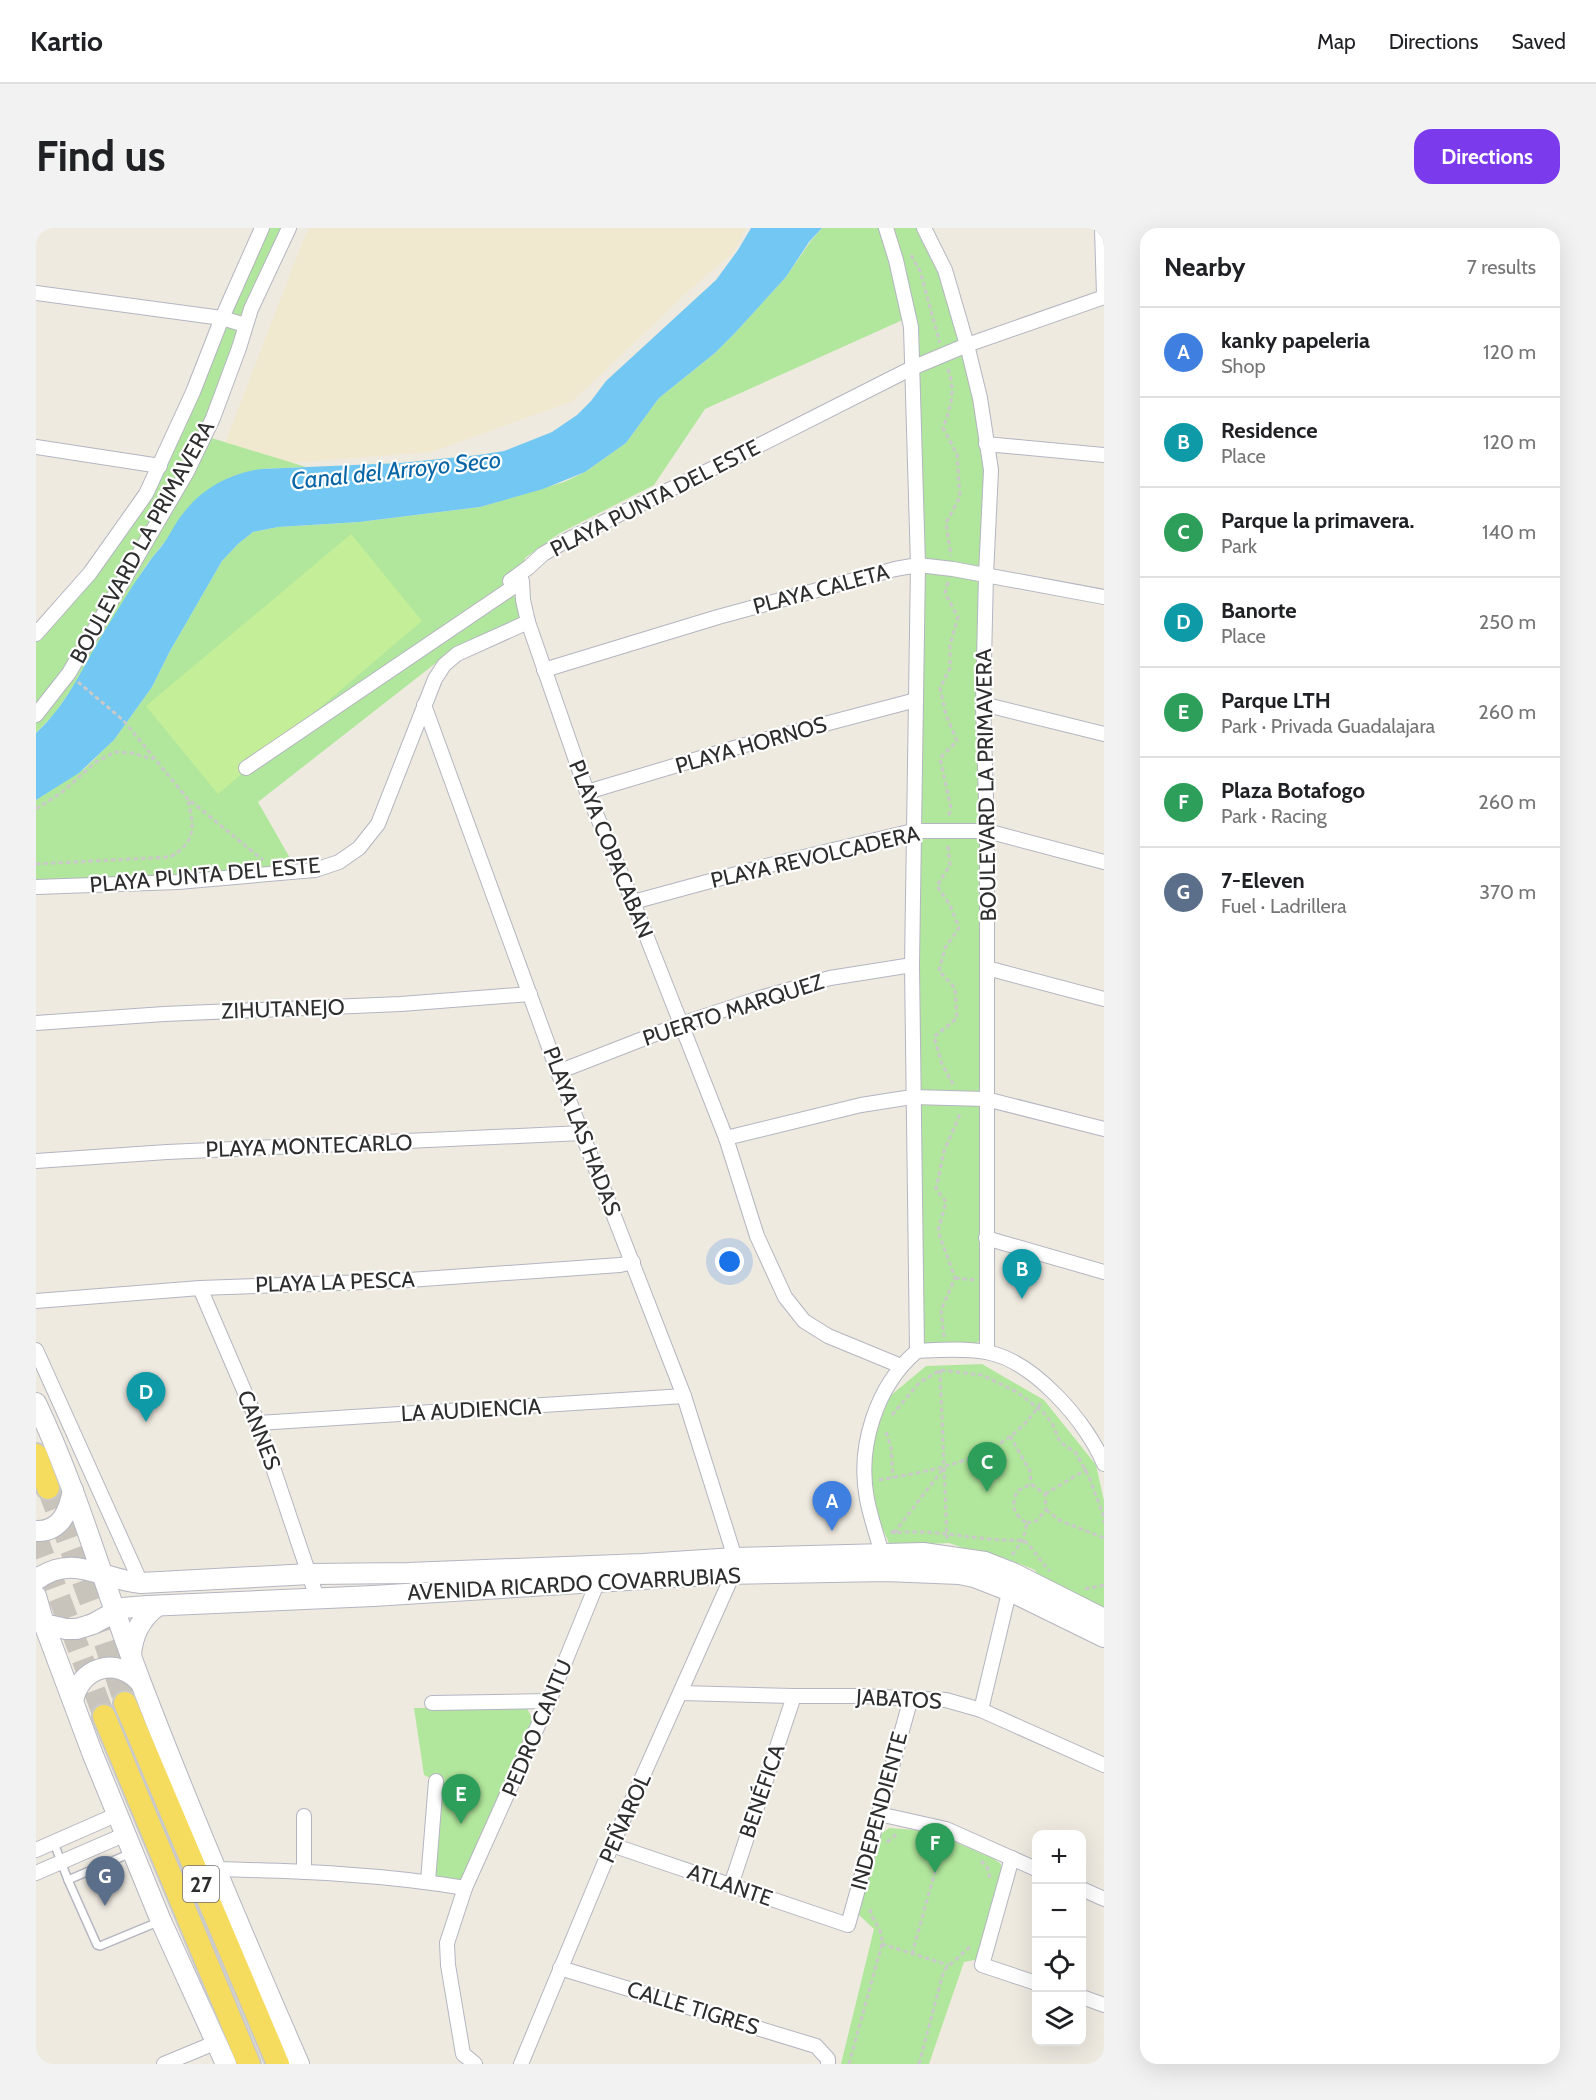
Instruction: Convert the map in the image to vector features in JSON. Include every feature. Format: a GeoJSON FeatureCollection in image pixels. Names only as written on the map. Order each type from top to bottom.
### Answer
{"type":"FeatureCollection","features":[{"type":"Feature","properties":{"kind":"main road"},"geometry":{"type":"LineString","coordinates":[[36,1455],[48,1488]]}},
{"type":"Feature","properties":{"kind":"main road","name":"27"},"geometry":{"type":"LineString","coordinates":[[125,1703],[278,2064]]}},
{"type":"Feature","properties":{"kind":"main road","name":"27"},"geometry":{"type":"LineString","coordinates":[[104,1716],[249,2064]]}},
{"type":"Feature","properties":{"kind":"street","name":"BOULEVARD LA PRIMAVERA"},"geometry":{"type":"LineString","coordinates":[[36,634],[90,573],[146,494],[193,392],[222,318],[262,228]]}},
{"type":"Feature","properties":{"kind":"street","name":"BOULEVARD LA PRIMAVERA"},"geometry":{"type":"LineString","coordinates":[[36,715],[69,673],[187,472],[213,418],[239,348],[245,325],[266,274],[289,228]]}},
{"type":"Feature","properties":{"kind":"street"},"geometry":{"type":"LineString","coordinates":[[886,228],[911,327],[918,565],[912,965],[916,1351]]}},
{"type":"Feature","properties":{"kind":"street","name":"BOULEVARD LA PRIMAVERA"},"geometry":{"type":"LineString","coordinates":[[924,228],[945,270],[967,345],[980,398],[991,470],[983,704],[987,831],[987,1352]]}},
{"type":"Feature","properties":{"kind":"street"},"geometry":{"type":"LineString","coordinates":[[1102,228],[1104,296]]}},
{"type":"Feature","properties":{"kind":"street"},"geometry":{"type":"LineString","coordinates":[[36,293],[222,318],[245,325]]}},
{"type":"Feature","properties":{"kind":"street","name":"PLAYA PUNTA DEL ESTE"},"geometry":{"type":"LineString","coordinates":[[246,768],[529,567],[543,554],[944,353],[1104,296]]}},
{"type":"Feature","properties":{"kind":"street"},"geometry":{"type":"LineString","coordinates":[[986,444],[1104,455]]}},
{"type":"Feature","properties":{"kind":"street"},"geometry":{"type":"LineString","coordinates":[[37,448],[160,466]]}},
{"type":"Feature","properties":{"kind":"street","name":"PLAYA CALETA"},"geometry":{"type":"LineString","coordinates":[[544,670],[718,617],[918,565],[954,569],[1104,597]]}},
{"type":"Feature","properties":{"kind":"street","name":"PLAYA COPACABAN"},"geometry":{"type":"LineString","coordinates":[[246,768],[522,581],[528,622],[587,792],[726,1138],[757,1236],[785,1297],[804,1321],[828,1336],[901,1366]]}},
{"type":"Feature","properties":{"kind":"street","name":"PLAYA PUNTA DEL ESTE"},"geometry":{"type":"LineString","coordinates":[[36,887],[178,882],[315,870],[339,862],[360,848],[378,824],[424,705],[444,665],[456,654],[528,622]]}},
{"type":"Feature","properties":{"kind":"street","name":"PLAYA HORNOS"},"geometry":{"type":"LineString","coordinates":[[587,792],[741,746],[916,700]]}},
{"type":"Feature","properties":{"kind":"street"},"geometry":{"type":"LineString","coordinates":[[983,704],[1104,734]]}},
{"type":"Feature","properties":{"kind":"street","name":"PLAYA LAS HADAS"},"geometry":{"type":"LineString","coordinates":[[424,705],[558,1072],[684,1396],[734,1566]]}},
{"type":"Feature","properties":{"kind":"street","name":"PLAYA REVOLCADERA"},"geometry":{"type":"LineString","coordinates":[[633,902],[762,867],[913,831],[987,831],[1104,862]]}},
{"type":"Feature","properties":{"kind":"street","name":"PUERTO MARQUEZ"},"geometry":{"type":"LineString","coordinates":[[558,1072],[681,1024],[760,998],[830,978],[912,965]]}},
{"type":"Feature","properties":{"kind":"street"},"geometry":{"type":"LineString","coordinates":[[987,968],[1104,999]]}},
{"type":"Feature","properties":{"kind":"street","name":"ZIHUTANEJO"},"geometry":{"type":"LineString","coordinates":[[36,1023],[164,1014],[401,1004],[530,994]]}},
{"type":"Feature","properties":{"kind":"street"},"geometry":{"type":"LineString","coordinates":[[726,1138],[861,1105],[912,1097],[987,1099],[1104,1129]]}},
{"type":"Feature","properties":{"kind":"street","name":"PLAYA MONTECARLO"},"geometry":{"type":"LineString","coordinates":[[36,1161],[179,1151],[582,1133]]}},
{"type":"Feature","properties":{"kind":"street"},"geometry":{"type":"LineString","coordinates":[[986,1238],[1104,1272]]}},
{"type":"Feature","properties":{"kind":"street","name":"PLAYA LA PESCA"},"geometry":{"type":"LineString","coordinates":[[36,1300],[200,1288],[395,1281],[620,1265],[633,1262]]}},
{"type":"Feature","properties":{"kind":"street","name":"CANNES"},"geometry":{"type":"LineString","coordinates":[[200,1288],[258,1423],[317,1598]]}},
{"type":"Feature","properties":{"kind":"street"},"geometry":{"type":"LineString","coordinates":[[36,1350],[141,1583]]}},
{"type":"Feature","properties":{"kind":"street"},"geometry":{"type":"LineString","coordinates":[[884,1562],[867,1500],[872,1481],[864,1451],[882,1397],[901,1366],[916,1351],[987,1352],[1008,1359],[1049,1389],[1077,1417],[1089,1433],[1103,1462]]}},
{"type":"Feature","properties":{"kind":"street","name":"LA AUDIENCIA"},"geometry":{"type":"LineString","coordinates":[[258,1423],[684,1396]]}},
{"type":"Feature","properties":{"kind":"street"},"geometry":{"type":"LineString","coordinates":[[36,1403],[73,1490],[140,1682],[214,1869],[299,2064]]}},
{"type":"Feature","properties":{"kind":"street"},"geometry":{"type":"LineString","coordinates":[[36,1531],[53,1528],[60,1522],[69,1508],[73,1490]]}},
{"type":"Feature","properties":{"kind":"street","name":"AVENIDA RICARDO COVARRUBIAS"},"geometry":{"type":"LineString","coordinates":[[884,1562],[923,1553],[985,1562],[1104,1637]]}},
{"type":"Feature","properties":{"kind":"street","name":"AVENIDA RICARDO COVARRUBIAS"},"geometry":{"type":"LineString","coordinates":[[40,1623],[66,1629],[85,1627],[101,1621],[115,1611],[128,1608],[317,1598],[601,1574],[734,1566],[884,1562],[959,1574],[990,1582],[1008,1578],[1104,1619]]}},
{"type":"Feature","properties":{"kind":"street","name":"PEÑAROL"},"geometry":{"type":"LineString","coordinates":[[521,2064],[612,1845],[681,1693],[734,1566]]}},
{"type":"Feature","properties":{"kind":"street","name":"AVENIDA RICARDO COVARRUBIAS"},"geometry":{"type":"LineString","coordinates":[[36,1580],[54,1570],[74,1567],[94,1571],[125,1582],[141,1583],[310,1574],[601,1574]]}},
{"type":"Feature","properties":{"kind":"street","name":"PEDRO CANTU"},"geometry":{"type":"LineString","coordinates":[[475,2064],[463,2054],[448,1965],[447,1943],[465,1888],[549,1701],[601,1574]]}},
{"type":"Feature","properties":{"kind":"street"},"geometry":{"type":"LineString","coordinates":[[981,1710],[1008,1578]]}},
{"type":"Feature","properties":{"kind":"street"},"geometry":{"type":"LineString","coordinates":[[36,1596],[40,1623],[161,1921],[226,2064]]}},
{"type":"Feature","properties":{"kind":"street"},"geometry":{"type":"LineString","coordinates":[[131,1656],[132,1645],[139,1626],[150,1611],[157,1606]]}},
{"type":"Feature","properties":{"kind":"street"},"geometry":{"type":"LineString","coordinates":[[73,1701],[79,1683],[97,1670],[118,1668],[134,1676],[140,1682]]}},
{"type":"Feature","properties":{"kind":"street","name":"JABATOS"},"geometry":{"type":"LineString","coordinates":[[681,1693],[946,1700],[981,1710],[1104,1766]]}},
{"type":"Feature","properties":{"kind":"street","name":"BENÉFICA"},"geometry":{"type":"LineString","coordinates":[[731,1885],[794,1696]]}},
{"type":"Feature","properties":{"kind":"street","name":"INDEPENDIENTE"},"geometry":{"type":"LineString","coordinates":[[848,1925],[910,1698]]}},
{"type":"Feature","properties":{"kind":"street"},"geometry":{"type":"LineString","coordinates":[[432,1703],[549,1701]]}},
{"type":"Feature","properties":{"kind":"street"},"geometry":{"type":"LineString","coordinates":[[428,1881],[436,1781]]}},
{"type":"Feature","properties":{"kind":"street"},"geometry":{"type":"LineString","coordinates":[[118,1814],[36,1852],[40,1871],[60,1862],[130,1843]]}},
{"type":"Feature","properties":{"kind":"street"},"geometry":{"type":"LineString","coordinates":[[879,1814],[946,1829],[1032,1867]]}},
{"type":"Feature","properties":{"kind":"street"},"geometry":{"type":"LineString","coordinates":[[304,1816],[304,1872]]}},
{"type":"Feature","properties":{"kind":"street","name":"ATLANTE"},"geometry":{"type":"LineString","coordinates":[[612,1845],[848,1925]]}},
{"type":"Feature","properties":{"kind":"street"},"geometry":{"type":"LineString","coordinates":[[1012,1858],[982,1965],[1032,1982]]}},
{"type":"Feature","properties":{"kind":"street"},"geometry":{"type":"LineString","coordinates":[[214,1869],[304,1872],[428,1881],[465,1888]]}},
{"type":"Feature","properties":{"kind":"street"},"geometry":{"type":"LineString","coordinates":[[1086,1891],[1104,1899]]}},
{"type":"Feature","properties":{"kind":"street","name":"CALLE TIGRES"},"geometry":{"type":"LineString","coordinates":[[560,1968],[816,2046],[826,2058]]}},
{"type":"Feature","properties":{"kind":"street"},"geometry":{"type":"LineString","coordinates":[[1086,1998],[1104,2005]]}},
{"type":"Feature","properties":{"kind":"street"},"geometry":{"type":"LineString","coordinates":[[164,2064],[217,2042]]}},
{"type":"Feature","properties":{"kind":"lane"},"geometry":{"type":"LineString","coordinates":[[54,1843],[97,1946],[161,1921]]}},
{"type":"Feature","properties":{"kind":"lane"},"geometry":{"type":"LineString","coordinates":[[68,1880],[130,1843]]}},
{"type":"Feature","properties":{"kind":"path"},"geometry":{"type":"LineString","coordinates":[[910,254],[920,271],[951,376],[952,405],[943,428],[957,454],[960,497],[946,523],[954,569],[950,572],[945,593],[958,617],[950,645],[950,668],[940,688],[946,715],[957,741],[940,758],[951,808],[946,831],[950,866],[937,886],[950,905],[959,928],[945,948],[939,971],[955,987],[957,1018],[934,1037],[942,1064],[953,1083],[950,1098]]}},
{"type":"Feature","properties":{"kind":"path"},"geometry":{"type":"LineString","coordinates":[[69,673],[123,720],[187,798],[278,872]]}},
{"type":"Feature","properties":{"kind":"path"},"geometry":{"type":"LineString","coordinates":[[36,809],[61,793],[96,762],[115,752],[132,753],[154,759]]}},
{"type":"Feature","properties":{"kind":"path"},"geometry":{"type":"LineString","coordinates":[[36,864],[171,857],[186,847],[193,829],[187,798]]}},
{"type":"Feature","properties":{"kind":"path"},"geometry":{"type":"LineString","coordinates":[[945,1350],[941,1310],[955,1278],[938,1231],[946,1202],[936,1189],[944,1151],[967,1098]]}},
{"type":"Feature","properties":{"kind":"path"},"geometry":{"type":"LineString","coordinates":[[940,1370],[948,1556]]}},
{"type":"Feature","properties":{"kind":"path"},"geometry":{"type":"LineString","coordinates":[[882,1438],[893,1413],[919,1383],[940,1370],[982,1375],[1017,1392],[1038,1408],[1052,1423],[1060,1442],[1076,1453],[1085,1470],[1103,1514],[1104,1522]]}},
{"type":"Feature","properties":{"kind":"path"},"geometry":{"type":"LineString","coordinates":[[872,1481],[944,1468],[969,1459],[1019,1431],[1038,1408],[1049,1389]]}},
{"type":"Feature","properties":{"kind":"path"},"geometry":{"type":"LineString","coordinates":[[873,1420],[885,1431],[891,1447],[893,1478]]}},
{"type":"Feature","properties":{"kind":"path"},"geometry":{"type":"LineString","coordinates":[[1010,1436],[1030,1471],[1031,1484]]}},
{"type":"Feature","properties":{"kind":"path"},"geometry":{"type":"LineString","coordinates":[[1045,1494],[1103,1462]]}},
{"type":"Feature","properties":{"kind":"path"},"geometry":{"type":"LineString","coordinates":[[893,1533],[944,1468]]}},
{"type":"Feature","properties":{"kind":"path"},"geometry":{"type":"LineString","coordinates":[[872,1481],[879,1489]]}},
{"type":"Feature","properties":{"kind":"path"},"geometry":{"type":"LineString","coordinates":[[1031,1484],[1045,1494]]}},
{"type":"Feature","properties":{"kind":"path"},"geometry":{"type":"LineString","coordinates":[[1031,1484],[1017,1491],[1013,1503],[1017,1517],[1027,1523],[1036,1521],[1046,1510],[1045,1494]]}},
{"type":"Feature","properties":{"kind":"path"},"geometry":{"type":"LineString","coordinates":[[1046,1510],[1061,1521],[1104,1538]]}},
{"type":"Feature","properties":{"kind":"path"},"geometry":{"type":"LineString","coordinates":[[1008,1578],[1027,1523]]}},
{"type":"Feature","properties":{"kind":"path"},"geometry":{"type":"LineString","coordinates":[[890,1527],[893,1533]]}},
{"type":"Feature","properties":{"kind":"path"},"geometry":{"type":"LineString","coordinates":[[877,1533],[947,1533],[998,1541],[1023,1540],[1034,1549],[1053,1574]]}},
{"type":"Feature","properties":{"kind":"path"},"geometry":{"type":"LineString","coordinates":[[1079,1588],[1090,1589],[1104,1585]]}},
{"type":"Feature","properties":{"kind":"path"},"geometry":{"type":"LineString","coordinates":[[912,1954],[946,1829]]}},
{"type":"Feature","properties":{"kind":"path"},"geometry":{"type":"LineString","coordinates":[[886,1844],[898,1833],[905,1836]]}},
{"type":"Feature","properties":{"kind":"path"},"geometry":{"type":"LineString","coordinates":[[934,1842],[952,1847]]}},
{"type":"Feature","properties":{"kind":"path"},"geometry":{"type":"LineString","coordinates":[[977,1858],[987,1868],[990,1879]]}},
{"type":"Feature","properties":{"kind":"path"},"geometry":{"type":"LineString","coordinates":[[849,2064],[882,1944],[882,1934],[870,1911],[870,1900]]}},
{"type":"Feature","properties":{"kind":"path"},"geometry":{"type":"LineString","coordinates":[[920,2064],[942,1976],[948,1965],[972,1945],[975,1937]]}},
{"type":"Feature","properties":{"kind":"path"},"geometry":{"type":"LineString","coordinates":[[882,1944],[948,1965]]}},
{"type":"Feature","properties":{"kind":"shaded area"},"geometry":{"type":"Polygon","coordinates":[[[310,228],[746,228],[733,253],[692,288],[573,401],[432,452],[265,465],[223,448],[304,238],[310,228]]]}},
{"type":"Feature","properties":{"kind":"green space"},"geometry":{"type":"Polygon","coordinates":[[[262,228],[290,228],[205,436],[306,467],[261,469],[163,544],[147,564],[101,637],[86,667],[56,712],[36,733],[36,634],[146,494],[262,228]]]}},
{"type":"Feature","properties":{"kind":"green space"},"geometry":{"type":"Polygon","coordinates":[[[822,228],[924,228],[967,340],[988,477],[981,1338],[975,1346],[924,1345],[921,1342],[915,1095],[922,569],[907,318],[705,409],[654,485],[560,533],[525,558],[514,595],[523,619],[441,659],[258,802],[294,865],[259,870],[36,883],[36,800],[84,769],[114,740],[152,687],[222,561],[238,544],[253,532],[278,527],[359,522],[480,507],[564,482],[585,472],[626,443],[659,398],[715,353],[735,333],[786,277],[822,228]]]}},
{"type":"Feature","properties":{"kind":"green space"},"geometry":{"type":"Polygon","coordinates":[[[351,534],[422,621],[218,794],[146,706],[351,534]]]}},
{"type":"Feature","properties":{"kind":"green space"},"geometry":{"type":"Polygon","coordinates":[[[982,1364],[1044,1400],[1096,1465],[1104,1501],[1104,1611],[1040,1580],[1035,1570],[1002,1557],[995,1559],[949,1543],[901,1545],[889,1543],[879,1520],[870,1483],[869,1450],[890,1396],[926,1366],[982,1364]]]}},
{"type":"Feature","properties":{"kind":"green space"},"geometry":{"type":"Polygon","coordinates":[[[526,1707],[535,1723],[465,1888],[428,1881],[436,1781],[424,1775],[414,1708],[526,1707]]]}},
{"type":"Feature","properties":{"kind":"green space"},"geometry":{"type":"Polygon","coordinates":[[[889,1828],[930,1831],[994,1859],[1001,1864],[1001,1875],[980,1959],[964,1962],[929,2064],[841,2064],[874,1929],[858,1914],[881,1834],[889,1828]]]}},
{"type":"Feature","properties":{"kind":"water","name":"Canal del Arroyo Seco"},"geometry":{"type":"Polygon","coordinates":[[[751,228],[822,228],[809,242],[786,277],[735,333],[715,353],[659,398],[626,443],[585,472],[543,489],[480,507],[359,522],[278,527],[253,532],[222,561],[152,687],[114,740],[79,773],[36,800],[36,733],[65,699],[124,599],[179,519],[197,498],[216,484],[249,471],[400,463],[479,455],[504,451],[552,432],[577,415],[606,381],[716,280],[751,228]]]}},
{"type":"Feature","properties":{"kind":"tunnel"},"geometry":{"type":"LineString","coordinates":[[48,1488],[97,1619],[125,1703]]}},
{"type":"Feature","properties":{"kind":"tunnel"},"geometry":{"type":"LineString","coordinates":[[36,1536],[104,1716]]}},
{"type":"Feature","properties":{"kind":"place","name":"Residence"},"geometry":{"type":"Point","coordinates":[1022,1299]}},
{"type":"Feature","properties":{"kind":"place","name":"Banorte"},"geometry":{"type":"Point","coordinates":[146,1422]}},
{"type":"Feature","properties":{"kind":"place","name":"Parque la primavera."},"geometry":{"type":"Point","coordinates":[987,1492]}},
{"type":"Feature","properties":{"kind":"place","name":"kanky papeleria"},"geometry":{"type":"Point","coordinates":[832,1531]}},
{"type":"Feature","properties":{"kind":"place","name":"Parque LTH"},"geometry":{"type":"Point","coordinates":[461,1824]}},
{"type":"Feature","properties":{"kind":"place","name":"Plaza Botafogo"},"geometry":{"type":"Point","coordinates":[935,1873]}},
{"type":"Feature","properties":{"kind":"place","name":"7-Eleven"},"geometry":{"type":"Point","coordinates":[105,1906]}}]}
